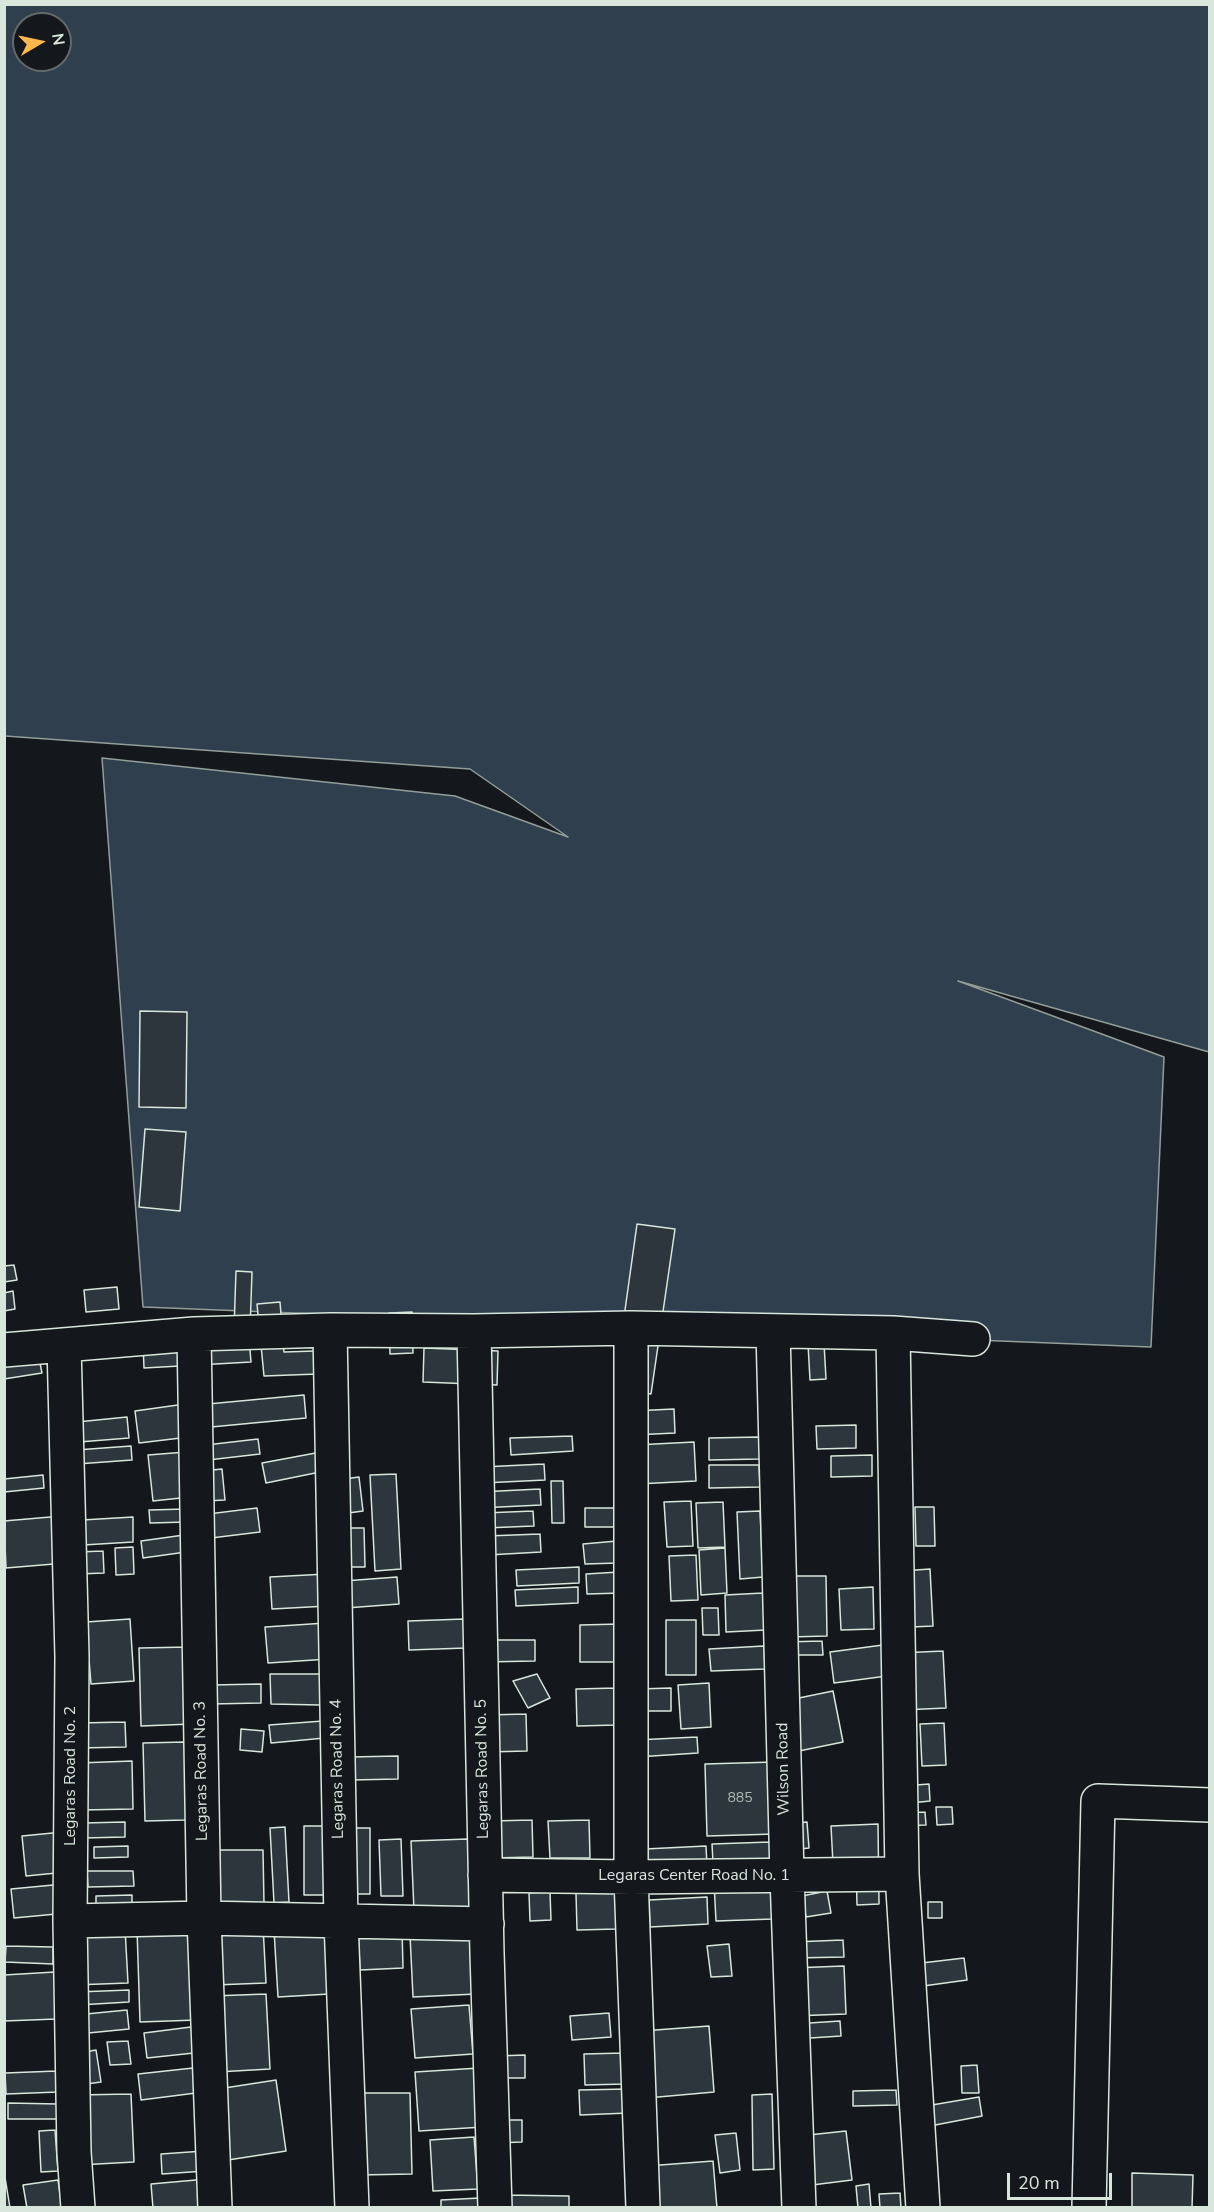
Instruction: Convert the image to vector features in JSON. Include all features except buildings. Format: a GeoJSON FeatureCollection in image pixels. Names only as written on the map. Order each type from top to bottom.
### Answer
{"type":"FeatureCollection","features":[{"type":"Feature","properties":{"kind":"street"},"geometry":{"type":"LineString","coordinates":[[631,1328],[631,1877],[643,2208]]}},
{"type":"Feature","properties":{"kind":"street"},"geometry":{"type":"LineString","coordinates":[[4,1350],[194,1334],[330,1330],[474,1331],[631,1328],[893,1333],[973,1340]]}},
{"type":"Feature","properties":{"kind":"street","name":"Legaras Road No. 4"},"geometry":{"type":"LineString","coordinates":[[330,1330],[341,1921],[352,2208]]}},
{"type":"Feature","properties":{"kind":"street","name":"Legaras Road No. 5"},"geometry":{"type":"LineString","coordinates":[[474,1331],[485,1875],[495,2208]]}},
{"type":"Feature","properties":{"kind":"street","name":"Wilson Road"},"geometry":{"type":"LineString","coordinates":[[773,1331],[787,1876],[799,2208]]}},
{"type":"Feature","properties":{"kind":"street"},"geometry":{"type":"LineString","coordinates":[[893,1333],[902,1874],[923,2208]]}},
{"type":"Feature","properties":{"kind":"street","name":"Legaras Road No. 3"},"geometry":{"type":"LineString","coordinates":[[194,1334],[204,1918],[215,2208]]}},
{"type":"Feature","properties":{"kind":"street","name":"Legaras Road No. 2"},"geometry":{"type":"LineString","coordinates":[[64,1345],[72,1657],[70,1921],[74,2152],[78,2208]]}},
{"type":"Feature","properties":{"kind":"street"},"geometry":{"type":"LineString","coordinates":[[1089,2208],[1098,1801],[1209,1805]]}},
{"type":"Feature","properties":{"kind":"street","name":"Legaras Center Road No. 1"},"geometry":{"type":"LineString","coordinates":[[485,1875],[631,1877],[902,1874]]}},
{"type":"Feature","properties":{"kind":"street"},"geometry":{"type":"LineString","coordinates":[[70,1921],[204,1918],[487,1924]]}},
{"type":"Feature","properties":{"kind":"water"},"geometry":{"type":"Polygon","coordinates":[[[4,5],[1209,5],[1209,1052],[958,981],[1164,1057],[1151,1347],[143,1307],[102,758],[455,796],[568,837],[470,769],[5,736],[4,5]]]}}]}
